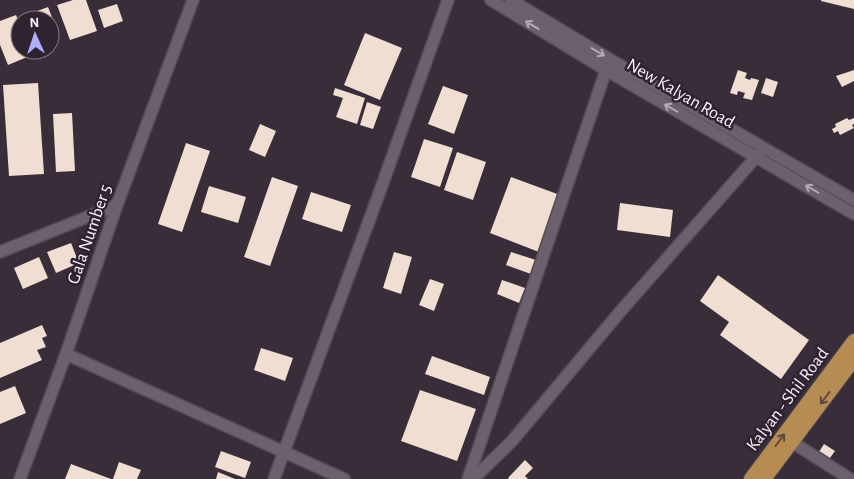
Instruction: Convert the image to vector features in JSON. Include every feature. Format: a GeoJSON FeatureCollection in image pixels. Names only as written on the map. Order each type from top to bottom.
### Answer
{"type":"FeatureCollection","features":[{"type":"Feature","properties":{"kind":"main road","name":"Kalyan - Shil Road"},"geometry":{"type":"LineString","coordinates":[[750,479],[854,341]]}},
{"type":"Feature","properties":{"kind":"main road","name":"Kalyan - Shil Road"},"geometry":{"type":"LineString","coordinates":[[764,479],[854,359]]}},
{"type":"Feature","properties":{"kind":"street","name":"Gala Number 5"},"geometry":{"type":"LineString","coordinates":[[20,479],[193,0]]}},
{"type":"Feature","properties":{"kind":"street"},"geometry":{"type":"LineString","coordinates":[[274,479],[377,200],[448,0]]}},
{"type":"Feature","properties":{"kind":"street","name":"New Kalyan Road"},"geometry":{"type":"LineString","coordinates":[[491,0],[606,70],[760,153],[854,200]]}},
{"type":"Feature","properties":{"kind":"street","name":"New Kalyan Road"},"geometry":{"type":"LineString","coordinates":[[511,0],[760,153],[854,214]]}},
{"type":"Feature","properties":{"kind":"street"},"geometry":{"type":"LineString","coordinates":[[468,479],[606,70]]}},
{"type":"Feature","properties":{"kind":"street"},"geometry":{"type":"LineString","coordinates":[[472,479],[512,441],[650,277],[760,153]]}},
{"type":"Feature","properties":{"kind":"street"},"geometry":{"type":"LineString","coordinates":[[0,252],[118,205]]}},
{"type":"Feature","properties":{"kind":"street"},"geometry":{"type":"LineString","coordinates":[[66,354],[344,479]]}},
{"type":"Feature","properties":{"kind":"street"},"geometry":{"type":"LineString","coordinates":[[792,442],[850,479]]}},
{"type":"Feature","properties":{"kind":"building"},"geometry":{"type":"Polygon","coordinates":[[[73,0],[86,0],[97,31],[70,40],[57,5],[73,0]]]}},
{"type":"Feature","properties":{"kind":"building"},"geometry":{"type":"Polygon","coordinates":[[[854,0],[854,9],[821,1],[854,0]]]}},
{"type":"Feature","properties":{"kind":"building"},"geometry":{"type":"Polygon","coordinates":[[[117,4],[123,21],[104,28],[98,10],[117,4]]]}},
{"type":"Feature","properties":{"kind":"building"},"geometry":{"type":"Polygon","coordinates":[[[10,17],[10,60],[20,60],[8,65],[0,45],[0,21],[10,17]]]}},
{"type":"Feature","properties":{"kind":"building"},"geometry":{"type":"Polygon","coordinates":[[[365,33],[402,48],[380,100],[344,85],[365,33]]]}},
{"type":"Feature","properties":{"kind":"building"},"geometry":{"type":"Polygon","coordinates":[[[738,70],[747,73],[745,78],[759,80],[752,100],[743,98],[745,93],[738,91],[737,95],[730,93],[738,70]]]}},
{"type":"Feature","properties":{"kind":"building"},"geometry":{"type":"Polygon","coordinates":[[[854,70],[854,81],[842,87],[836,76],[854,70]]]}},
{"type":"Feature","properties":{"kind":"building"},"geometry":{"type":"Polygon","coordinates":[[[766,78],[778,82],[773,97],[761,93],[766,78]]]}},
{"type":"Feature","properties":{"kind":"building"},"geometry":{"type":"Polygon","coordinates":[[[38,83],[44,174],[9,176],[3,85],[38,83]]]}},
{"type":"Feature","properties":{"kind":"building"},"geometry":{"type":"Polygon","coordinates":[[[443,86],[468,95],[454,134],[428,124],[443,86]]]}},
{"type":"Feature","properties":{"kind":"building"},"geometry":{"type":"Polygon","coordinates":[[[335,88],[365,98],[357,124],[336,117],[343,98],[333,95],[335,88]]]}},
{"type":"Feature","properties":{"kind":"building"},"geometry":{"type":"Polygon","coordinates":[[[367,102],[381,107],[373,129],[360,125],[367,102]]]}},
{"type":"Feature","properties":{"kind":"building"},"geometry":{"type":"Polygon","coordinates":[[[72,113],[75,171],[56,172],[53,114],[72,113]]]}},
{"type":"Feature","properties":{"kind":"building"},"geometry":{"type":"Polygon","coordinates":[[[847,118],[849,120],[854,118],[854,124],[852,125],[854,128],[840,135],[838,131],[834,133],[832,129],[836,127],[835,124],[847,118]]]}},
{"type":"Feature","properties":{"kind":"building"},"geometry":{"type":"Polygon","coordinates":[[[260,124],[276,131],[265,157],[249,150],[260,124]]]}},
{"type":"Feature","properties":{"kind":"building"},"geometry":{"type":"Polygon","coordinates":[[[424,139],[453,148],[440,187],[411,177],[424,139]]]}},
{"type":"Feature","properties":{"kind":"building"},"geometry":{"type":"Polygon","coordinates":[[[186,143],[210,151],[182,232],[158,224],[186,143]]]}},
{"type":"Feature","properties":{"kind":"building"},"geometry":{"type":"Polygon","coordinates":[[[457,152],[486,162],[473,200],[444,190],[457,152]]]}},
{"type":"Feature","properties":{"kind":"building"},"geometry":{"type":"Polygon","coordinates":[[[272,177],[298,186],[270,266],[244,257],[272,177]]]}},
{"type":"Feature","properties":{"kind":"building"},"geometry":{"type":"Polygon","coordinates":[[[511,177],[560,195],[539,252],[490,233],[511,177]]]}},
{"type":"Feature","properties":{"kind":"building"},"geometry":{"type":"Polygon","coordinates":[[[209,186],[246,197],[238,223],[201,212],[209,186]]]}},
{"type":"Feature","properties":{"kind":"building"},"geometry":{"type":"Polygon","coordinates":[[[311,192],[351,205],[342,232],[302,219],[311,192]]]}},
{"type":"Feature","properties":{"kind":"building"},"geometry":{"type":"Polygon","coordinates":[[[620,203],[673,210],[670,237],[617,230],[620,203]]]}},
{"type":"Feature","properties":{"kind":"building"},"geometry":{"type":"Polygon","coordinates":[[[71,243],[79,263],[56,273],[47,252],[71,243]]]}},
{"type":"Feature","properties":{"kind":"building"},"geometry":{"type":"Polygon","coordinates":[[[394,252],[412,257],[401,294],[383,288],[394,252]]]}},
{"type":"Feature","properties":{"kind":"building"},"geometry":{"type":"Polygon","coordinates":[[[511,252],[536,260],[531,274],[506,265],[511,252]]]}},
{"type":"Feature","properties":{"kind":"building"},"geometry":{"type":"Polygon","coordinates":[[[39,257],[48,278],[23,289],[14,268],[39,257]]]}},
{"type":"Feature","properties":{"kind":"building"},"geometry":{"type":"Polygon","coordinates":[[[718,275],[809,340],[781,379],[720,335],[729,322],[700,301],[718,275]]]}},
{"type":"Feature","properties":{"kind":"building"},"geometry":{"type":"Polygon","coordinates":[[[430,279],[444,284],[434,311],[419,305],[430,279]]]}},
{"type":"Feature","properties":{"kind":"building"},"geometry":{"type":"Polygon","coordinates":[[[502,280],[525,288],[519,303],[497,294],[502,280]]]}},
{"type":"Feature","properties":{"kind":"building"},"geometry":{"type":"Polygon","coordinates":[[[42,325],[47,336],[42,338],[46,347],[37,350],[42,360],[0,378],[0,343],[42,325]]]}},
{"type":"Feature","properties":{"kind":"building"},"geometry":{"type":"Polygon","coordinates":[[[261,348],[293,358],[285,381],[254,370],[261,348]]]}},
{"type":"Feature","properties":{"kind":"building"},"geometry":{"type":"Polygon","coordinates":[[[432,356],[490,377],[484,395],[425,374],[432,356]]]}},
{"type":"Feature","properties":{"kind":"building"},"geometry":{"type":"Polygon","coordinates":[[[15,386],[26,413],[0,424],[0,392],[15,386]]]}},
{"type":"Feature","properties":{"kind":"building"},"geometry":{"type":"Polygon","coordinates":[[[420,390],[476,409],[457,461],[401,441],[420,390]]]}},
{"type":"Feature","properties":{"kind":"building"},"geometry":{"type":"Polygon","coordinates":[[[824,444],[835,451],[827,462],[817,455],[824,444]]]}},
{"type":"Feature","properties":{"kind":"building"},"geometry":{"type":"Polygon","coordinates":[[[221,451],[251,462],[245,478],[215,467],[221,451]]]}},
{"type":"Feature","properties":{"kind":"building"},"geometry":{"type":"Polygon","coordinates":[[[525,460],[533,468],[525,476],[528,479],[509,479],[508,478],[525,460]]]}},
{"type":"Feature","properties":{"kind":"building"},"geometry":{"type":"Polygon","coordinates":[[[119,462],[141,470],[137,479],[113,479],[119,462]]]}},
{"type":"Feature","properties":{"kind":"building"},"geometry":{"type":"Polygon","coordinates":[[[71,464],[111,479],[65,479],[71,464]]]}},
{"type":"Feature","properties":{"kind":"building"},"geometry":{"type":"Polygon","coordinates":[[[218,472],[235,479],[216,479],[218,472]]]}}]}
